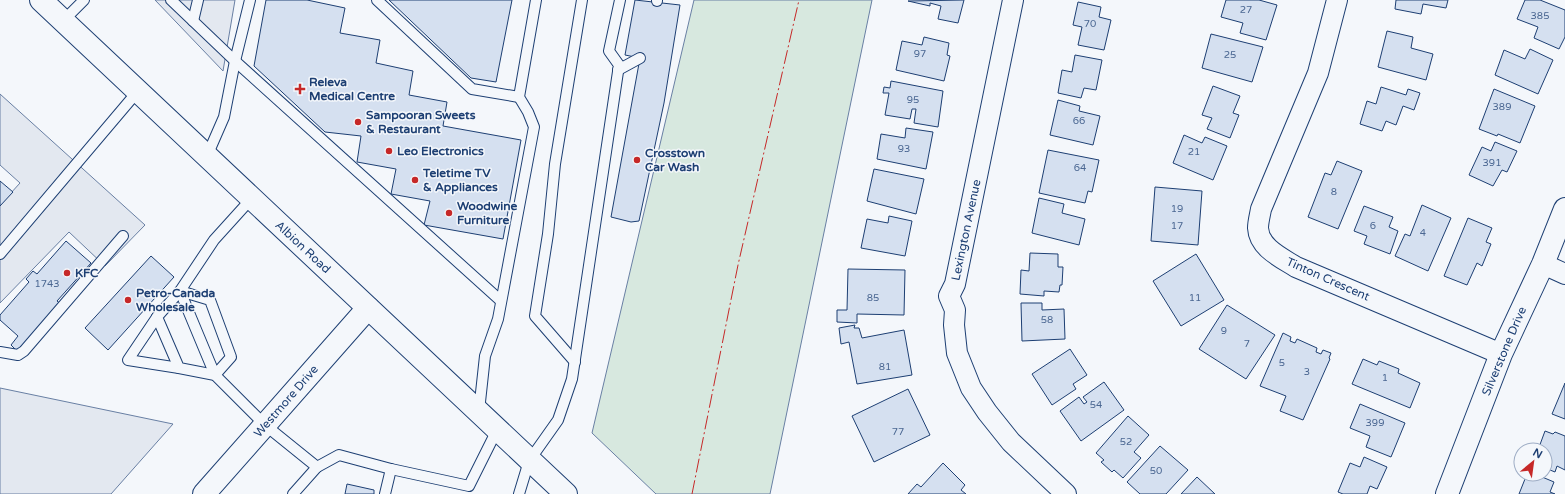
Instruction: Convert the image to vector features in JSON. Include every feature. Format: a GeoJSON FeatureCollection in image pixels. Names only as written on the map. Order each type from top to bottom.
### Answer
{"type":"FeatureCollection","features":[{"type":"Feature","properties":{"kind":"main road","name":"Albion Road"},"geometry":{"type":"LineString","coordinates":[[41,0],[479,412],[529,461],[566,494]]}},
{"type":"Feature","properties":{"kind":"main road","name":"Silverstone Drive"},"geometry":{"type":"LineString","coordinates":[[1447,494],[1501,354],[1543,264],[1565,209]]}},
{"type":"Feature","properties":{"kind":"main road","name":"Westmore Drive"},"geometry":{"type":"LineString","coordinates":[[204,494],[368,308]]}},
{"type":"Feature","properties":{"kind":"street","name":"Lexington Avenue"},"geometry":{"type":"LineString","coordinates":[[1013,0],[955,284],[949,296],[955,310],[954,325],[957,353],[971,388],[987,412],[1011,442],[1066,494]]}},
{"type":"Feature","properties":{"kind":"street","name":"Tinton Crescent"},"geometry":{"type":"LineString","coordinates":[[1336,0],[1318,73],[1261,209],[1258,228],[1262,240],[1273,254],[1296,267],[1501,354]]}},
{"type":"Feature","properties":{"kind":"street"},"geometry":{"type":"LineString","coordinates":[[1543,264],[1565,274]]}},
{"type":"Feature","properties":{"kind":"lane"},"geometry":{"type":"LineString","coordinates":[[63,21],[84,0]]}},
{"type":"Feature","properties":{"kind":"lane"},"geometry":{"type":"LineString","coordinates":[[171,0],[235,61],[501,301]]}},
{"type":"Feature","properties":{"kind":"lane"},"geometry":{"type":"LineString","coordinates":[[193,21],[198,0]]}},
{"type":"Feature","properties":{"kind":"lane"},"geometry":{"type":"LineString","coordinates":[[207,156],[224,117],[235,61],[250,0]]}},
{"type":"Feature","properties":{"kind":"lane"},"geometry":{"type":"LineString","coordinates":[[377,0],[472,89],[519,97]]}},
{"type":"Feature","properties":{"kind":"lane"},"geometry":{"type":"LineString","coordinates":[[479,412],[485,356],[498,319],[534,127],[528,112],[519,97],[536,0]]}},
{"type":"Feature","properties":{"kind":"lane"},"geometry":{"type":"LineString","coordinates":[[575,362],[535,316],[548,234],[555,164],[582,0]]}},
{"type":"Feature","properties":{"kind":"lane"},"geometry":{"type":"LineString","coordinates":[[519,494],[529,461],[558,420],[572,379],[619,65],[609,51],[620,0]]}},
{"type":"Feature","properties":{"kind":"lane"},"geometry":{"type":"LineString","coordinates":[[618,70],[640,58]]}},
{"type":"Feature","properties":{"kind":"lane"},"geometry":{"type":"LineString","coordinates":[[0,254],[138,91]]}},
{"type":"Feature","properties":{"kind":"lane"},"geometry":{"type":"LineString","coordinates":[[215,375],[128,360],[157,317],[180,291],[214,240],[252,198]]}},
{"type":"Feature","properties":{"kind":"lane"},"geometry":{"type":"LineString","coordinates":[[0,352],[18,355],[24,351],[123,236]]}},
{"type":"Feature","properties":{"kind":"lane"},"geometry":{"type":"LineString","coordinates":[[180,291],[215,375],[265,425],[317,467]]}},
{"type":"Feature","properties":{"kind":"lane"},"geometry":{"type":"LineString","coordinates":[[180,291],[210,300],[231,357],[215,375]]}},
{"type":"Feature","properties":{"kind":"lane"},"geometry":{"type":"LineString","coordinates":[[157,317],[179,368]]}},
{"type":"Feature","properties":{"kind":"lane"},"geometry":{"type":"LineString","coordinates":[[293,494],[317,467],[339,455],[468,490],[497,430]]}},
{"type":"Feature","properties":{"kind":"lane"},"geometry":{"type":"LineString","coordinates":[[385,494],[391,469]]}},
{"type":"Feature","properties":{"kind":"shaded area"},"geometry":{"type":"Polygon","coordinates":[[[155,0],[235,0],[223,71],[155,0]]]}},
{"type":"Feature","properties":{"kind":"shaded area"},"geometry":{"type":"Polygon","coordinates":[[[694,0],[872,0],[770,494],[656,494],[592,433],[694,0]]]}},
{"type":"Feature","properties":{"kind":"shaded area"},"geometry":{"type":"Polygon","coordinates":[[[0,94],[145,225],[105,266],[69,232],[0,303],[0,205],[20,183],[0,165],[0,94]]]}},
{"type":"Feature","properties":{"kind":"shaded area"},"geometry":{"type":"Polygon","coordinates":[[[0,388],[173,424],[111,494],[0,494],[0,388]]]}},
{"type":"Feature","properties":{"kind":"building"},"geometry":{"type":"Polygon","coordinates":[[[266,0],[307,0],[345,8],[340,33],[380,40],[376,63],[413,71],[409,95],[447,102],[443,126],[521,140],[503,239],[424,225],[430,201],[391,194],[396,169],[357,162],[361,136],[325,132],[254,66],[266,0]]]}},
{"type":"Feature","properties":{"kind":"building"},"geometry":{"type":"Polygon","coordinates":[[[389,0],[512,0],[496,82],[471,78],[389,0]]]}},
{"type":"Feature","properties":{"kind":"building","name":"Crosstown Car Wash"},"geometry":{"type":"Polygon","coordinates":[[[635,0],[680,5],[664,103],[639,221],[631,222],[611,217],[640,58],[625,55],[635,0]]]}},
{"type":"Feature","properties":{"kind":"building"},"geometry":{"type":"Polygon","coordinates":[[[964,0],[958,23],[938,19],[941,6],[930,3],[930,6],[908,1],[964,0]]]}},
{"type":"Feature","properties":{"kind":"building"},"geometry":{"type":"Polygon","coordinates":[[[1226,0],[1259,0],[1277,5],[1266,40],[1240,33],[1243,23],[1221,17],[1226,0]]]}},
{"type":"Feature","properties":{"kind":"building"},"geometry":{"type":"Polygon","coordinates":[[[1396,0],[1448,0],[1446,8],[1423,4],[1421,14],[1395,9],[1396,0]]]}},
{"type":"Feature","properties":{"kind":"building"},"geometry":{"type":"Polygon","coordinates":[[[1525,0],[1540,0],[1565,10],[1565,37],[1559,49],[1534,38],[1538,27],[1517,19],[1525,0]]]}},
{"type":"Feature","properties":{"kind":"building"},"geometry":{"type":"Polygon","coordinates":[[[1078,2],[1101,7],[1099,17],[1111,20],[1104,50],[1078,45],[1082,27],[1073,25],[1078,2]]]}},
{"type":"Feature","properties":{"kind":"building"},"geometry":{"type":"Polygon","coordinates":[[[1387,31],[1413,37],[1411,48],[1433,54],[1426,80],[1378,67],[1387,31]]]}},
{"type":"Feature","properties":{"kind":"building"},"geometry":{"type":"Polygon","coordinates":[[[1211,34],[1263,47],[1252,82],[1202,68],[1211,34]]]}},
{"type":"Feature","properties":{"kind":"building"},"geometry":{"type":"Polygon","coordinates":[[[924,37],[949,43],[947,55],[950,56],[944,81],[896,70],[902,41],[922,45],[924,37]]]}},
{"type":"Feature","properties":{"kind":"building"},"geometry":{"type":"Polygon","coordinates":[[[1530,49],[1553,60],[1538,94],[1495,75],[1504,50],[1525,59],[1530,49]]]}},
{"type":"Feature","properties":{"kind":"building"},"geometry":{"type":"Polygon","coordinates":[[[1075,55],[1102,60],[1096,90],[1084,88],[1081,98],[1058,93],[1062,70],[1072,72],[1075,55]]]}},
{"type":"Feature","properties":{"kind":"building"},"geometry":{"type":"Polygon","coordinates":[[[891,81],[943,91],[938,127],[914,123],[916,109],[912,109],[910,119],[885,115],[889,93],[883,93],[884,87],[890,88],[891,81]]]}},
{"type":"Feature","properties":{"kind":"building"},"geometry":{"type":"Polygon","coordinates":[[[1213,86],[1240,96],[1233,113],[1239,115],[1230,138],[1207,129],[1212,118],[1202,115],[1213,86]]]}},
{"type":"Feature","properties":{"kind":"building"},"geometry":{"type":"Polygon","coordinates":[[[1381,87],[1406,95],[1408,89],[1420,93],[1414,110],[1403,106],[1396,125],[1386,121],[1382,131],[1360,124],[1367,101],[1376,104],[1381,87]]]}},
{"type":"Feature","properties":{"kind":"building"},"geometry":{"type":"Polygon","coordinates":[[[1494,89],[1535,106],[1520,143],[1498,134],[1497,136],[1479,129],[1494,89]]]}},
{"type":"Feature","properties":{"kind":"building"},"geometry":{"type":"Polygon","coordinates":[[[1058,100],[1080,106],[1079,111],[1100,116],[1093,145],[1050,135],[1058,100]]]}},
{"type":"Feature","properties":{"kind":"building"},"geometry":{"type":"Polygon","coordinates":[[[906,128],[933,132],[926,169],[877,159],[881,134],[905,138],[906,128]]]}},
{"type":"Feature","properties":{"kind":"building"},"geometry":{"type":"Polygon","coordinates":[[[1184,135],[1202,143],[1205,137],[1227,146],[1213,180],[1173,163],[1184,135]]]}},
{"type":"Feature","properties":{"kind":"building"},"geometry":{"type":"Polygon","coordinates":[[[1495,142],[1517,151],[1507,172],[1502,170],[1493,186],[1469,175],[1482,147],[1491,151],[1495,142]]]}},
{"type":"Feature","properties":{"kind":"building"},"geometry":{"type":"Polygon","coordinates":[[[1048,150],[1099,160],[1092,192],[1088,191],[1085,203],[1039,193],[1048,150]]]}},
{"type":"Feature","properties":{"kind":"building"},"geometry":{"type":"Polygon","coordinates":[[[1337,161],[1362,171],[1338,229],[1308,217],[1325,173],[1331,175],[1337,161]]]}},
{"type":"Feature","properties":{"kind":"building"},"geometry":{"type":"Polygon","coordinates":[[[874,169],[924,179],[916,214],[867,201],[874,169]]]}},
{"type":"Feature","properties":{"kind":"building"},"geometry":{"type":"Polygon","coordinates":[[[0,181],[13,192],[0,206],[0,181]]]}},
{"type":"Feature","properties":{"kind":"building"},"geometry":{"type":"Polygon","coordinates":[[[1155,187],[1202,191],[1198,245],[1151,241],[1155,187]]]}},
{"type":"Feature","properties":{"kind":"building"},"geometry":{"type":"Polygon","coordinates":[[[1039,198],[1064,204],[1062,213],[1085,219],[1079,245],[1032,233],[1039,198]]]}},
{"type":"Feature","properties":{"kind":"building"},"geometry":{"type":"Polygon","coordinates":[[[1422,205],[1451,218],[1428,271],[1395,256],[1405,234],[1410,236],[1422,205]]]}},
{"type":"Feature","properties":{"kind":"building"},"geometry":{"type":"Polygon","coordinates":[[[1364,206],[1393,217],[1389,227],[1398,231],[1390,254],[1364,244],[1367,236],[1354,231],[1364,206]]]}},
{"type":"Feature","properties":{"kind":"building"},"geometry":{"type":"Polygon","coordinates":[[[889,216],[912,221],[905,256],[861,248],[867,219],[888,223],[889,216]]]}},
{"type":"Feature","properties":{"kind":"building"},"geometry":{"type":"Polygon","coordinates":[[[1468,218],[1492,228],[1486,242],[1491,244],[1482,266],[1477,263],[1467,285],[1444,276],[1468,218]]]}},
{"type":"Feature","properties":{"kind":"building"},"geometry":{"type":"Polygon","coordinates":[[[66,241],[91,263],[57,301],[61,304],[17,351],[11,345],[18,336],[0,320],[0,315],[29,282],[26,279],[33,271],[37,274],[66,241]]]}},
{"type":"Feature","properties":{"kind":"building"},"geometry":{"type":"Polygon","coordinates":[[[1030,253],[1058,254],[1058,267],[1063,267],[1062,285],[1060,285],[1059,292],[1044,291],[1044,296],[1020,294],[1021,270],[1029,271],[1030,253]]]}},
{"type":"Feature","properties":{"kind":"building"},"geometry":{"type":"Polygon","coordinates":[[[1196,254],[1224,300],[1181,326],[1153,281],[1196,254]]]}},
{"type":"Feature","properties":{"kind":"building"},"geometry":{"type":"Polygon","coordinates":[[[151,256],[174,277],[108,350],[85,328],[151,256]]]}},
{"type":"Feature","properties":{"kind":"building"},"geometry":{"type":"Polygon","coordinates":[[[848,269],[905,270],[904,315],[857,314],[857,323],[837,322],[837,310],[847,310],[848,269]]]}},
{"type":"Feature","properties":{"kind":"building"},"geometry":{"type":"Polygon","coordinates":[[[1021,303],[1042,303],[1042,310],[1064,309],[1065,339],[1022,341],[1021,303]]]}},
{"type":"Feature","properties":{"kind":"building"},"geometry":{"type":"Polygon","coordinates":[[[1227,305],[1275,335],[1246,379],[1199,349],[1227,305]]]}},
{"type":"Feature","properties":{"kind":"building"},"geometry":{"type":"Polygon","coordinates":[[[855,325],[854,328],[859,328],[862,338],[904,330],[912,375],[857,384],[849,342],[841,344],[839,328],[855,325]]]}},
{"type":"Feature","properties":{"kind":"building"},"geometry":{"type":"Polygon","coordinates":[[[1283,333],[1291,337],[1290,341],[1295,343],[1297,339],[1317,348],[1316,352],[1321,354],[1323,350],[1331,353],[1330,359],[1303,420],[1280,411],[1286,396],[1260,386],[1283,333]]]}},
{"type":"Feature","properties":{"kind":"building"},"geometry":{"type":"Polygon","coordinates":[[[1070,349],[1087,375],[1073,384],[1076,389],[1052,405],[1032,374],[1070,349]]]}},
{"type":"Feature","properties":{"kind":"building"},"geometry":{"type":"Polygon","coordinates":[[[1363,359],[1377,365],[1379,361],[1399,369],[1398,373],[1420,383],[1410,408],[1352,384],[1363,359]]]}},
{"type":"Feature","properties":{"kind":"building"},"geometry":{"type":"Polygon","coordinates":[[[1104,382],[1124,410],[1081,441],[1060,411],[1079,397],[1084,404],[1087,402],[1083,397],[1104,382]]]}},
{"type":"Feature","properties":{"kind":"building"},"geometry":{"type":"Polygon","coordinates":[[[1565,383],[1565,419],[1552,414],[1565,383]]]}},
{"type":"Feature","properties":{"kind":"building"},"geometry":{"type":"Polygon","coordinates":[[[908,389],[930,435],[874,462],[852,416],[908,389]]]}},
{"type":"Feature","properties":{"kind":"building"},"geometry":{"type":"Polygon","coordinates":[[[1360,404],[1405,423],[1391,457],[1366,447],[1370,436],[1350,428],[1360,404]]]}},
{"type":"Feature","properties":{"kind":"building"},"geometry":{"type":"Polygon","coordinates":[[[1128,416],[1149,435],[1134,452],[1141,458],[1123,478],[1114,470],[1112,472],[1101,462],[1104,460],[1096,453],[1128,416]]]}},
{"type":"Feature","properties":{"kind":"building"},"geometry":{"type":"Polygon","coordinates":[[[1545,431],[1553,434],[1555,432],[1565,436],[1565,470],[1557,466],[1555,472],[1553,471],[1553,442],[1541,442],[1545,431]]]}},
{"type":"Feature","properties":{"kind":"building"},"geometry":{"type":"Polygon","coordinates":[[[1160,446],[1188,470],[1166,494],[1140,494],[1127,482],[1160,446]]]}},
{"type":"Feature","properties":{"kind":"building"},"geometry":{"type":"Polygon","coordinates":[[[1364,457],[1387,467],[1377,489],[1370,486],[1367,494],[1343,494],[1338,492],[1350,463],[1360,467],[1364,457]]]}},
{"type":"Feature","properties":{"kind":"building"},"geometry":{"type":"Polygon","coordinates":[[[943,463],[965,485],[961,490],[966,494],[908,494],[917,484],[921,487],[943,463]]]}},
{"type":"Feature","properties":{"kind":"building"},"geometry":{"type":"Polygon","coordinates":[[[1197,477],[1215,494],[1181,494],[1197,477]]]}},
{"type":"Feature","properties":{"kind":"building"},"geometry":{"type":"Polygon","coordinates":[[[1524,482],[1554,482],[1550,492],[1555,494],[1519,494],[1524,482]]]}},
{"type":"Feature","properties":{"kind":"building"},"geometry":{"type":"Polygon","coordinates":[[[347,484],[374,490],[374,494],[345,494],[347,484]]]}},
{"type":"Feature","properties":{"kind":"power"},"geometry":{"type":"LineString","coordinates":[[692,494],[738,265],[799,0]]}},
{"type":"Feature","properties":{"kind":"place","name":"Releva Medical Centre"},"geometry":{"type":"Point","coordinates":[300,89]}},
{"type":"Feature","properties":{"kind":"place","name":"Sampooran Sweets & Restaurant"},"geometry":{"type":"Point","coordinates":[358,122]}},
{"type":"Feature","properties":{"kind":"place","name":"Leo Electronics"},"geometry":{"type":"Point","coordinates":[389,151]}},
{"type":"Feature","properties":{"kind":"place","name":"Crosstown Car Wash"},"geometry":{"type":"Point","coordinates":[637,160]}},
{"type":"Feature","properties":{"kind":"place","name":"Teletime TV & Appliances"},"geometry":{"type":"Point","coordinates":[415,180]}},
{"type":"Feature","properties":{"kind":"place","name":"Woodwine Furniture"},"geometry":{"type":"Point","coordinates":[449,213]}},
{"type":"Feature","properties":{"kind":"place","name":"KFC"},"geometry":{"type":"Point","coordinates":[67,273]}},
{"type":"Feature","properties":{"kind":"place","name":"Petro-Canada Wholesale"},"geometry":{"type":"Point","coordinates":[128,300]}}]}
